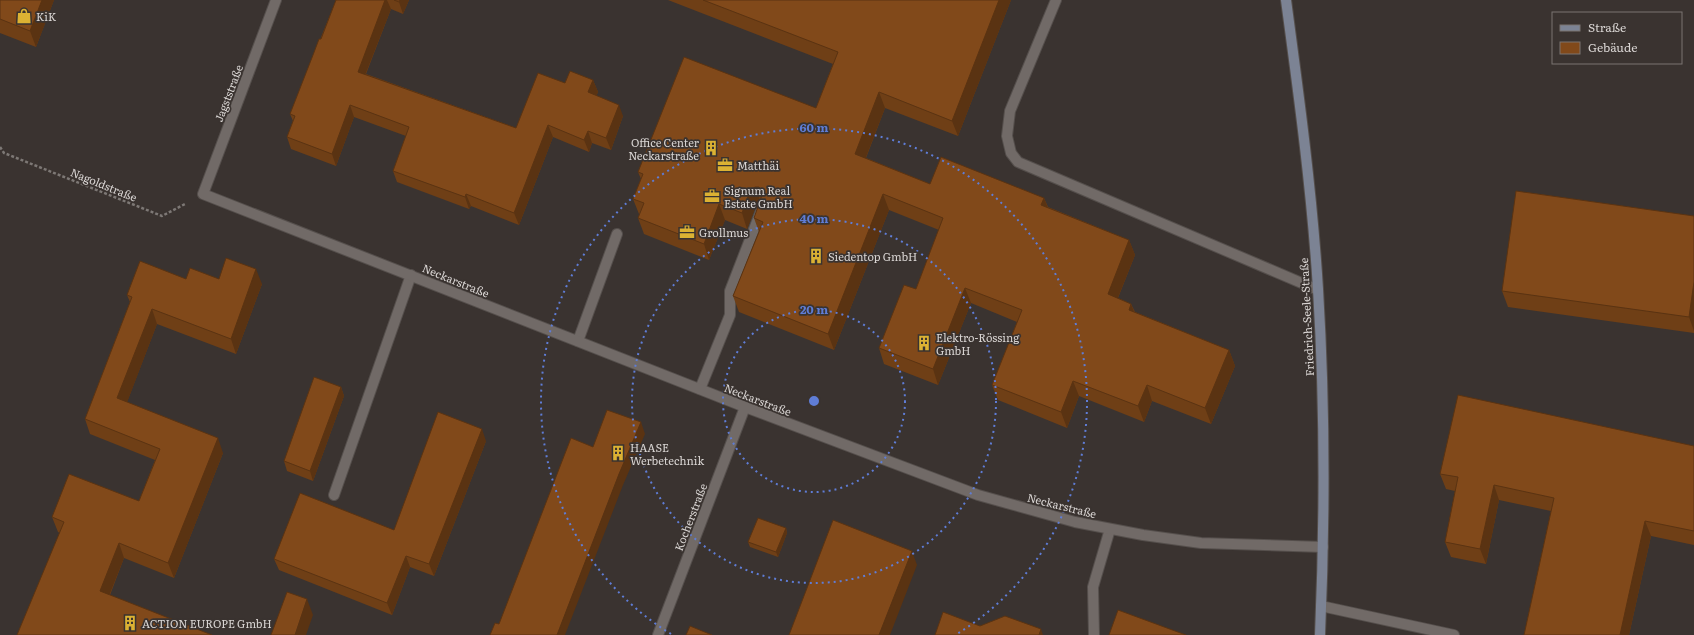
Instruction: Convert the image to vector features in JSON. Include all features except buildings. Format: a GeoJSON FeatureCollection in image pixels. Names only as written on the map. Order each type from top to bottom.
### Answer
{"type":"FeatureCollection","features":[{"type":"Feature","properties":{"kind":"street","name":"Jagststraße"},"geometry":{"type":"LineString","coordinates":[[203,194],[276,0]]}},
{"type":"Feature","properties":{"kind":"street"},"geometry":{"type":"LineString","coordinates":[[1056,0],[1010,112],[1006,136],[1011,153],[1018,162],[1318,290]]}},
{"type":"Feature","properties":{"kind":"street","name":"Friedrich-Seele-Straße"},"geometry":{"type":"LineString","coordinates":[[1286,0],[1307,163],[1318,290],[1323,448],[1324,547],[1320,635]]}},
{"type":"Feature","properties":{"kind":"street","name":"Neckarstraße"},"geometry":{"type":"LineString","coordinates":[[203,194],[745,407],[978,495],[1075,522],[1201,543],[1324,547]]}},
{"type":"Feature","properties":{"kind":"street"},"geometry":{"type":"LineString","coordinates":[[700,389],[730,315],[730,291],[762,209]]}},
{"type":"Feature","properties":{"kind":"street"},"geometry":{"type":"LineString","coordinates":[[578,341],[617,234]]}},
{"type":"Feature","properties":{"kind":"street"},"geometry":{"type":"LineString","coordinates":[[334,495],[411,275]]}},
{"type":"Feature","properties":{"kind":"street","name":"Kocherstraße"},"geometry":{"type":"LineString","coordinates":[[658,635],[745,407]]}},
{"type":"Feature","properties":{"kind":"street"},"geometry":{"type":"LineString","coordinates":[[1094,635],[1092,587],[1110,529]]}},
{"type":"Feature","properties":{"kind":"street"},"geometry":{"type":"LineString","coordinates":[[1321,606],[1454,635]]}},
{"type":"Feature","properties":{"kind":"path","name":"Nagoldstraße"},"geometry":{"type":"LineString","coordinates":[[0,147],[4,153],[162,216],[203,194]]}},
{"type":"Feature","properties":{"kind":"place","name":"KiK"},"geometry":{"type":"Point","coordinates":[24,16]}},
{"type":"Feature","properties":{"kind":"place","name":"Office Center Neckarstraße"},"geometry":{"type":"Point","coordinates":[711,148]}},
{"type":"Feature","properties":{"kind":"place","name":"Matthäi"},"geometry":{"type":"Point","coordinates":[725,165]}},
{"type":"Feature","properties":{"kind":"place","name":"Signum Real Estate GmbH"},"geometry":{"type":"Point","coordinates":[712,196]}},
{"type":"Feature","properties":{"kind":"place","name":"Grollmus"},"geometry":{"type":"Point","coordinates":[687,232]}},
{"type":"Feature","properties":{"kind":"place","name":"Siedentop GmbH"},"geometry":{"type":"Point","coordinates":[816,256]}},
{"type":"Feature","properties":{"kind":"place","name":"Elektro-Rössing GmbH"},"geometry":{"type":"Point","coordinates":[924,343]}},
{"type":"Feature","properties":{"kind":"place","name":"HAASE Werbetechnik"},"geometry":{"type":"Point","coordinates":[618,453]}},
{"type":"Feature","properties":{"kind":"place","name":"ACTION EUROPE GmbH"},"geometry":{"type":"Point","coordinates":[130,623]}}]}
